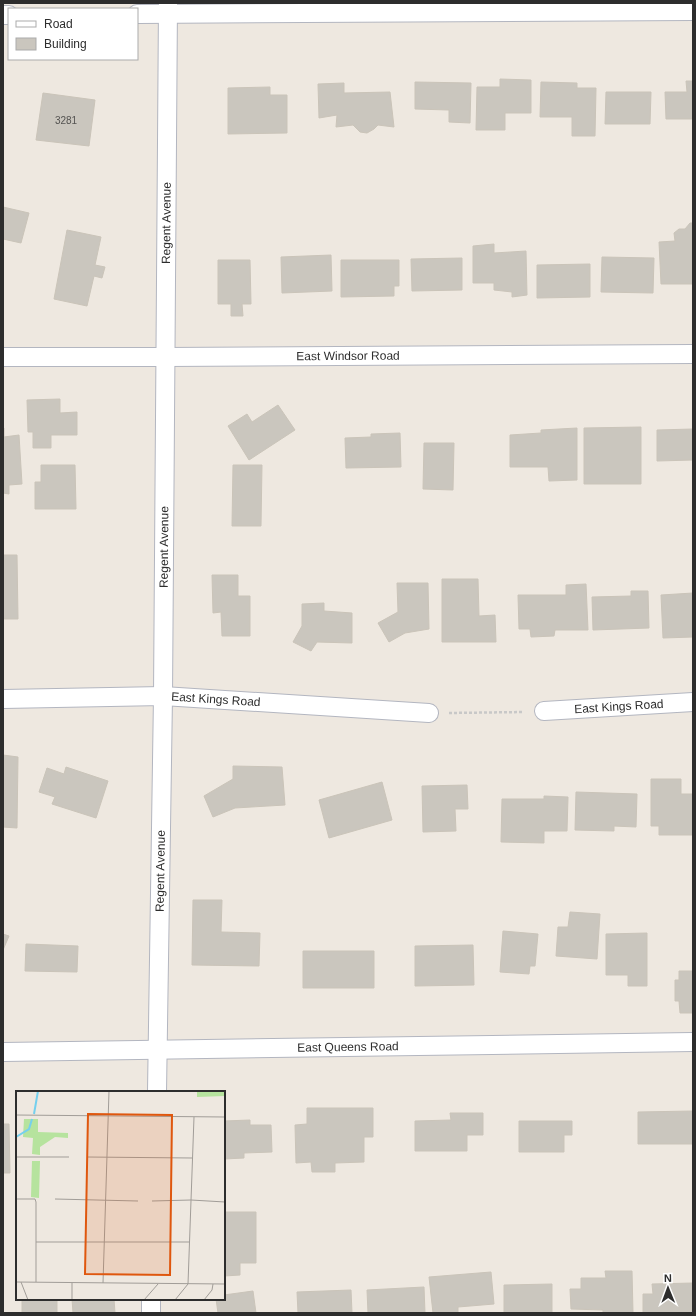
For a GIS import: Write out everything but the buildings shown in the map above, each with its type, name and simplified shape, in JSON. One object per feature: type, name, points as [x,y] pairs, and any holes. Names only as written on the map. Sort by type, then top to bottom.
[{"type":"street","points":[[138,14],[168,8],[693,11]]},
{"type":"street","name":"Regent Avenue","points":[[157,1091],[163,696],[168,8]]},
{"type":"street","name":"East Windsor Road","points":[[3,357],[693,354]]},
{"type":"street","name":"East Kings Road","points":[[3,699],[163,696],[429,713]]},
{"type":"street","name":"East Kings Road","points":[[544,711],[693,702]]},
{"type":"street","name":"East Queens Road","points":[[3,1052],[158,1051],[693,1042]]},
{"type":"street","points":[[151,1300],[151,1313]]},
{"type":"path","points":[[429,713],[544,711]]}]
